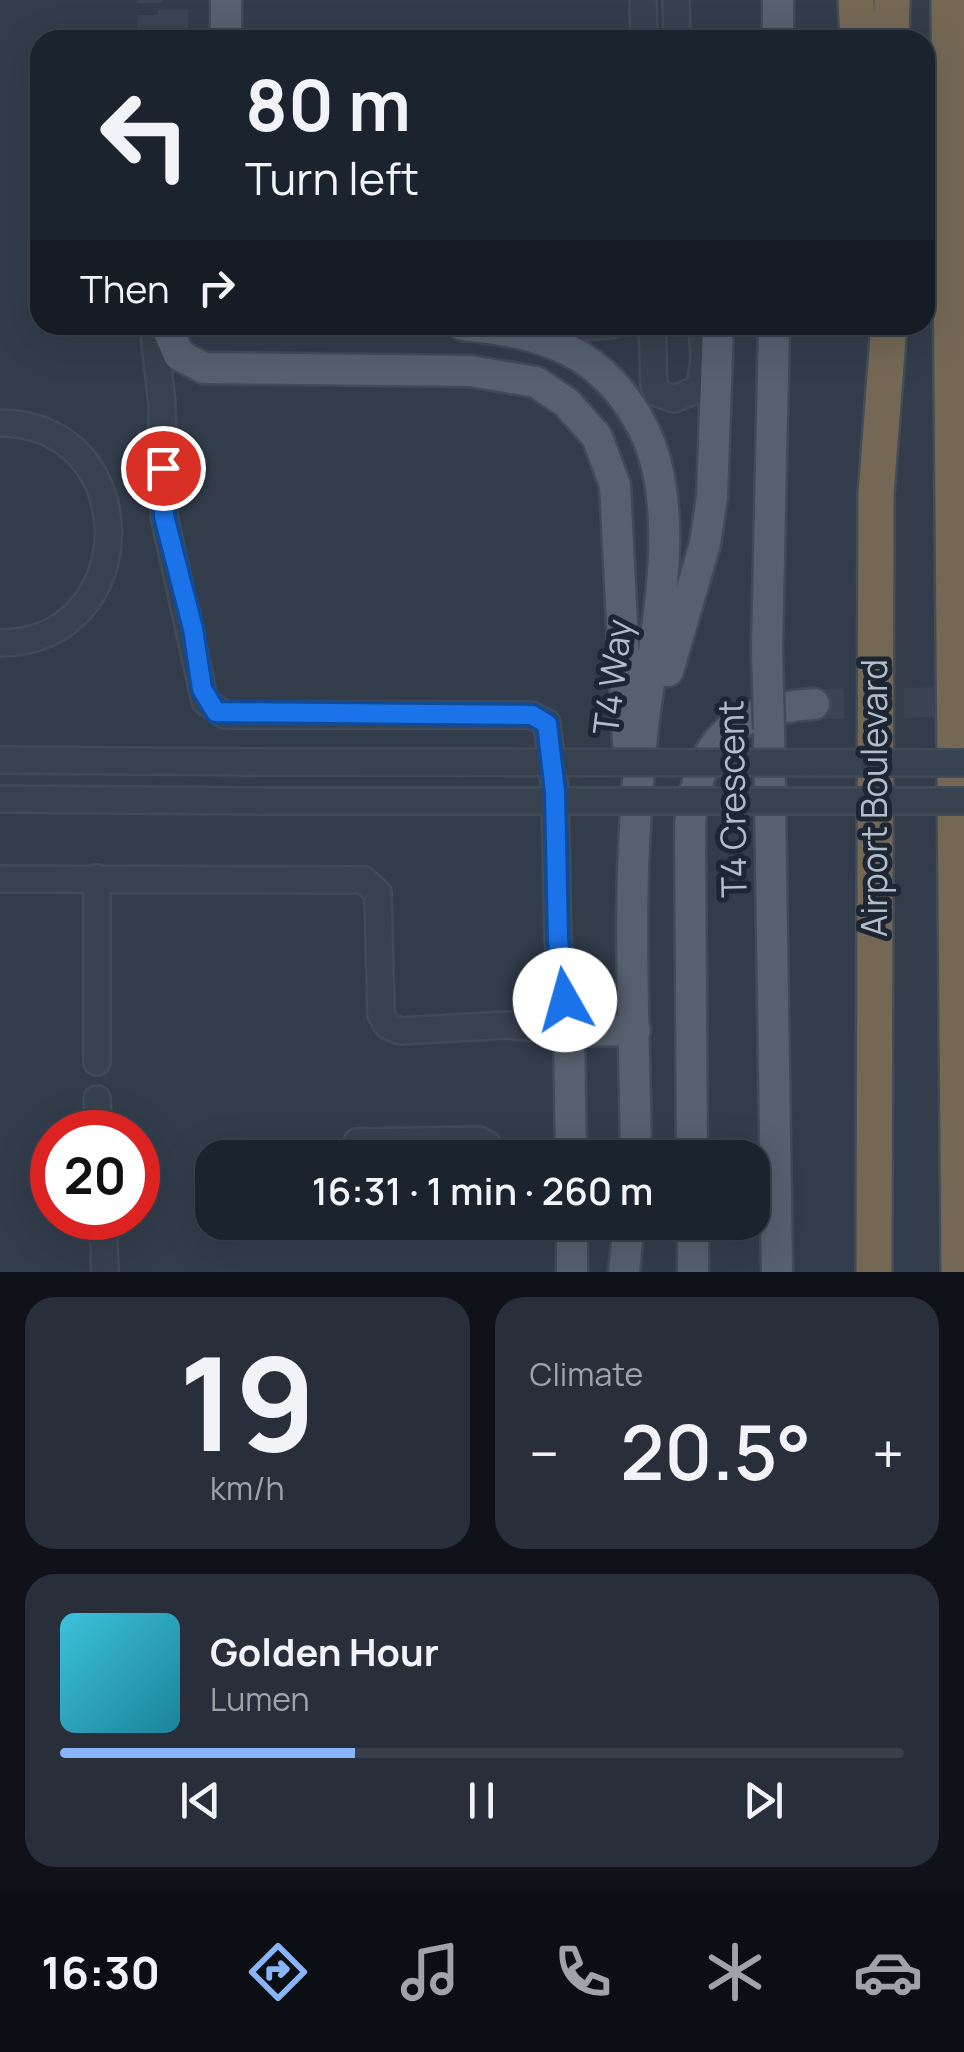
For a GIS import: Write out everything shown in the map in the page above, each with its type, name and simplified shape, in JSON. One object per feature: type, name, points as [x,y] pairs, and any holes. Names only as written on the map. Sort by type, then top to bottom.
[{"type":"highway","points":[[856,0],[858,30]]},
{"type":"highway","points":[[891,30],[892,0]]},
{"type":"highway","points":[[950,0],[958,1272]]},
{"type":"highway","points":[[865,335],[876,494]]},
{"type":"highway","name":"Airport Boulevard","points":[[874,1272],[876,494],[888,335]]},
{"type":"main road","points":[[226,0],[226,30]]},
{"type":"main road","points":[[778,0],[778,30]]},
{"type":"main road","points":[[170,335],[179,355],[204,368],[470,372],[536,382],[581,416],[608,458],[619,517],[633,870]]},
{"type":"main road","name":"T4 Way","points":[[532,335],[546,338],[592,365],[631,408],[653,455],[662,508],[659,619],[644,720],[633,870],[636,1140]]},
{"type":"main road","points":[[640,784],[705,544],[716,448],[712,335]]},
{"type":"main road","name":"T4 Crescent","points":[[774,335],[768,648],[777,1272]]},
{"type":"main road","points":[[692,1140],[690,824],[694,782],[714,746],[744,719],[764,710],[814,704]]},
{"type":"main road","points":[[571,1140],[569,1030],[635,1030]]},
{"type":"main road","points":[[624,1272],[627,1240]]},
{"type":"main road","points":[[639,1240],[641,1272]]},
{"type":"main road","points":[[693,1240],[693,1272]]},
{"type":"main road","points":[[572,1245],[580,1272]]},
{"type":"lane","points":[[642,0],[644,30]]},
{"type":"lane","points":[[676,0],[677,30]]},
{"type":"lane","points":[[0,879],[364,880],[378,893],[381,1015],[388,1026],[400,1030],[507,1025],[569,1030],[558,940],[555,791],[547,724],[532,715],[225,714],[206,700],[164,516],[162,404],[153,335]]},
{"type":"lane","points":[[652,335],[657,393],[674,399],[700,388],[711,335]]},
{"type":"lane","points":[[0,423],[42,429],[74,450],[104,498],[110,535],[95,589],[72,618],[40,638],[0,643]]},
{"type":"lane","points":[[0,760],[964,763]]},
{"type":"lane","points":[[0,799],[964,801]]},
{"type":"lane","points":[[97,1062],[98,878]]},
{"type":"lane","points":[[97,1099],[98,1110]]},
{"type":"lane","points":[[104,1240],[105,1272]]},
{"type":"shaded area","points":[[0,0],[964,0],[964,1272],[0,1272]]},
{"type":"tunnel","points":[[150,0],[150,30]]},
{"type":"tunnel","points":[[173,0],[173,30]]},
{"type":"tunnel","points":[[814,704],[964,702]]},
{"type":"route","points":[[163,468],[169,542],[193,629],[202,689],[210,708],[216,712],[532,715],[547,724],[555,791],[558,940],[565,1000]]}]
